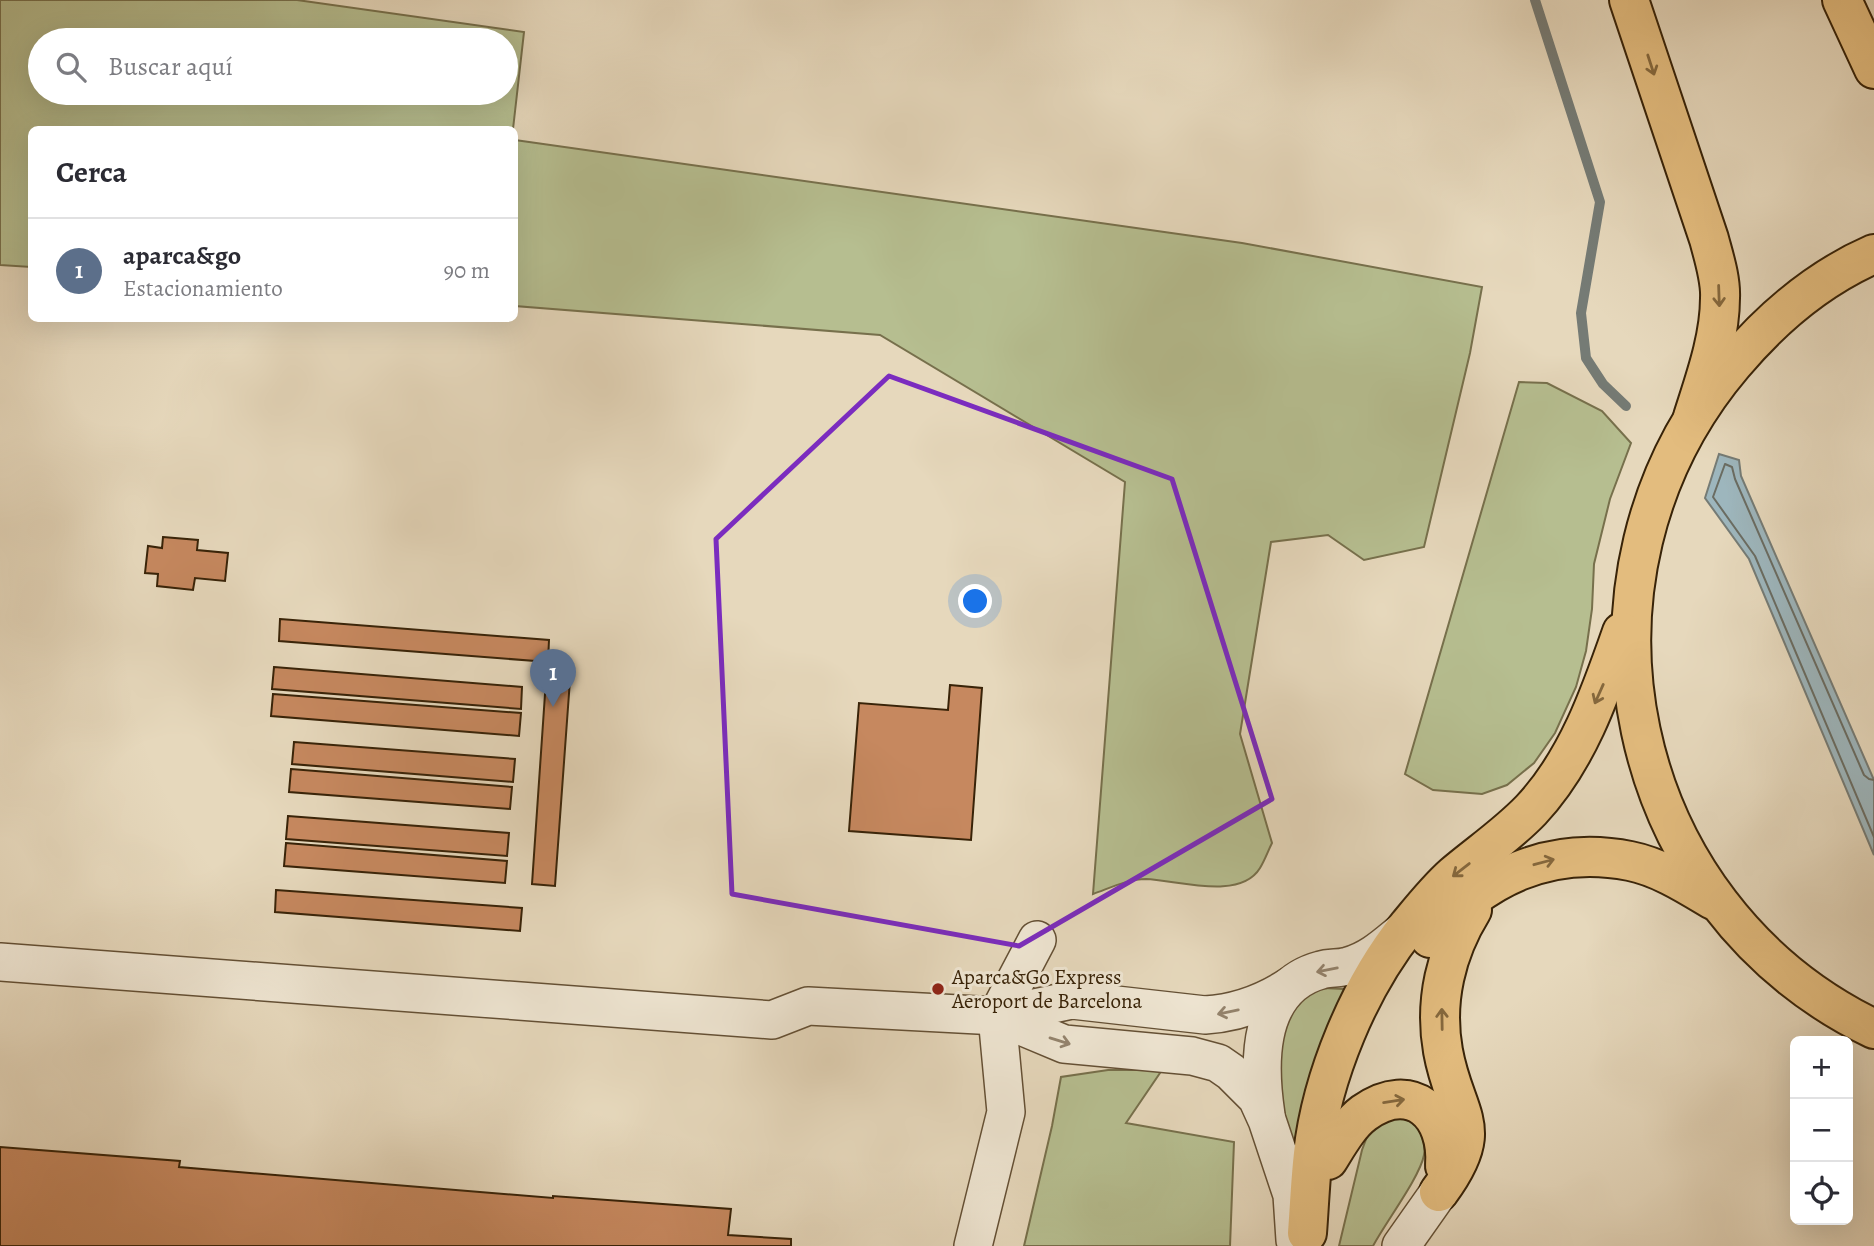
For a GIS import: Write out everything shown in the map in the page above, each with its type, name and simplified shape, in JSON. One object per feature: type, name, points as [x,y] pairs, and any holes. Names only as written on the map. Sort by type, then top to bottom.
[{"type":"main road","points":[[1629,0],[1717,269],[1720,297],[1717,329],[1693,416]]},
{"type":"main road","points":[[1842,0],[1874,69]]},
{"type":"main road","points":[[1874,254],[1836,274],[1774,320],[1720,379],[1693,416],[1675,448],[1649,516],[1639,554],[1631,607],[1632,676],[1639,729],[1649,767],[1677,838],[1720,905],[1744,934],[1801,985],[1874,1028]]},
{"type":"main road","points":[[1302,1242],[1313,1153],[1323,1104],[1358,1005],[1407,928],[1452,877],[1511,830],[1554,782],[1580,738],[1604,683],[1631,607]]},
{"type":"main road","points":[[1302,1242],[1328,1160],[1342,1104],[1357,1063],[1413,959],[1462,904],[1489,886],[1544,861],[1601,858],[1631,861],[1658,870],[1720,905]]},
{"type":"main road","points":[[1439,1192],[1461,1158],[1466,1136],[1443,1049],[1442,985],[1458,934],[1489,886]]},
{"type":"main road","points":[[1328,1160],[1361,1115],[1392,1099],[1410,1100],[1431,1112],[1442,1130],[1446,1157],[1439,1192]]},
{"type":"street","points":[[0,962],[772,1020],[808,1006],[997,1016],[1072,1000],[1205,1015],[1225,1014],[1272,998],[1322,970],[1347,967],[1374,955],[1407,928]]},
{"type":"street","points":[[973,1246],[1006,1112],[997,1016],[1037,940]]},
{"type":"street","points":[[1267,1120],[1263,1040],[1274,1006],[1290,986]]},
{"type":"street","points":[[997,1016],[1063,1044],[1192,1056],[1218,1063],[1246,1084],[1257,1098],[1292,1195],[1302,1242]]},
{"type":"street","points":[[1401,1246],[1439,1192]]},
{"type":"highlighted area","points":[[889,376],[1172,479],[1272,799],[1019,946],[732,894],[716,539]]},
{"type":"green space","points":[[0,0],[297,0],[496,28],[28,28],[28,105],[516,105],[513,126],[28,126],[28,267],[0,265]]},
{"type":"green space","points":[[518,31],[524,32],[518,85]]},
{"type":"green space","points":[[518,140],[1242,243],[1482,287],[1470,353],[1424,547],[1364,560],[1328,535],[1271,542],[1240,734],[1272,843],[1260,868],[1251,878],[1238,884],[1223,886],[1139,879],[1093,894],[1125,482],[880,335],[518,306]]},
{"type":"green space","points":[[1519,382],[1547,383],[1602,411],[1631,443],[1610,499],[1594,564],[1592,609],[1586,651],[1576,687],[1555,733],[1534,763],[1507,785],[1482,794],[1433,790],[1405,774]]},
{"type":"green space","points":[[1324,988],[1343,989],[1346,993],[1300,1159],[1283,1123],[1275,1070],[1290,1006],[1305,994]]},
{"type":"green space","points":[[1108,1070],[1162,1070],[1126,1123],[1234,1142],[1230,1246],[1024,1246],[1061,1077]]},
{"type":"green space","points":[[1394,1114],[1417,1124],[1424,1147],[1421,1164],[1373,1246],[1339,1246],[1362,1150],[1371,1126]]},
{"type":"water","points":[[1719,454],[1739,460],[1741,476],[1874,780],[1874,855],[1749,559],[1705,498]]},
{"type":"building","points":[[163,537],[198,540],[197,550],[228,553],[225,581],[195,578],[193,590],[157,586],[158,574],[145,573],[148,546],[162,548]]},
{"type":"building","points":[[280,619],[549,640],[548,662],[279,641]]},
{"type":"building","points":[[547,665],[571,666],[555,886],[532,884]]},
{"type":"building","points":[[274,667],[522,687],[521,709],[272,689]]},
{"type":"building","points":[[950,685],[982,688],[971,840],[849,831],[859,703],[948,710]]},
{"type":"building","points":[[273,694],[521,713],[519,736],[271,716]]},
{"type":"building","points":[[294,742],[515,759],[513,782],[292,764]]},
{"type":"building","points":[[291,769],[512,787],[510,809],[289,792]]},
{"type":"building","points":[[288,816],[509,833],[507,856],[286,839]]},
{"type":"building","points":[[286,843],[507,861],[505,883],[284,866]]},
{"type":"building","points":[[276,890],[522,908],[520,931],[275,912]]},
{"type":"building","points":[[0,1147],[180,1161],[179,1167],[553,1198],[731,1209],[728,1235],[791,1239],[791,1246],[0,1246]]},
{"type":"waterway","points":[[1535,0],[1600,202],[1581,313],[1586,358],[1603,384],[1626,406]]},
{"type":"place","name":"aparca&go","points":[[553,707]]},
{"type":"place","name":"Aparca&Go Express Aeroport de Barcelona","points":[[938,989]]}]
